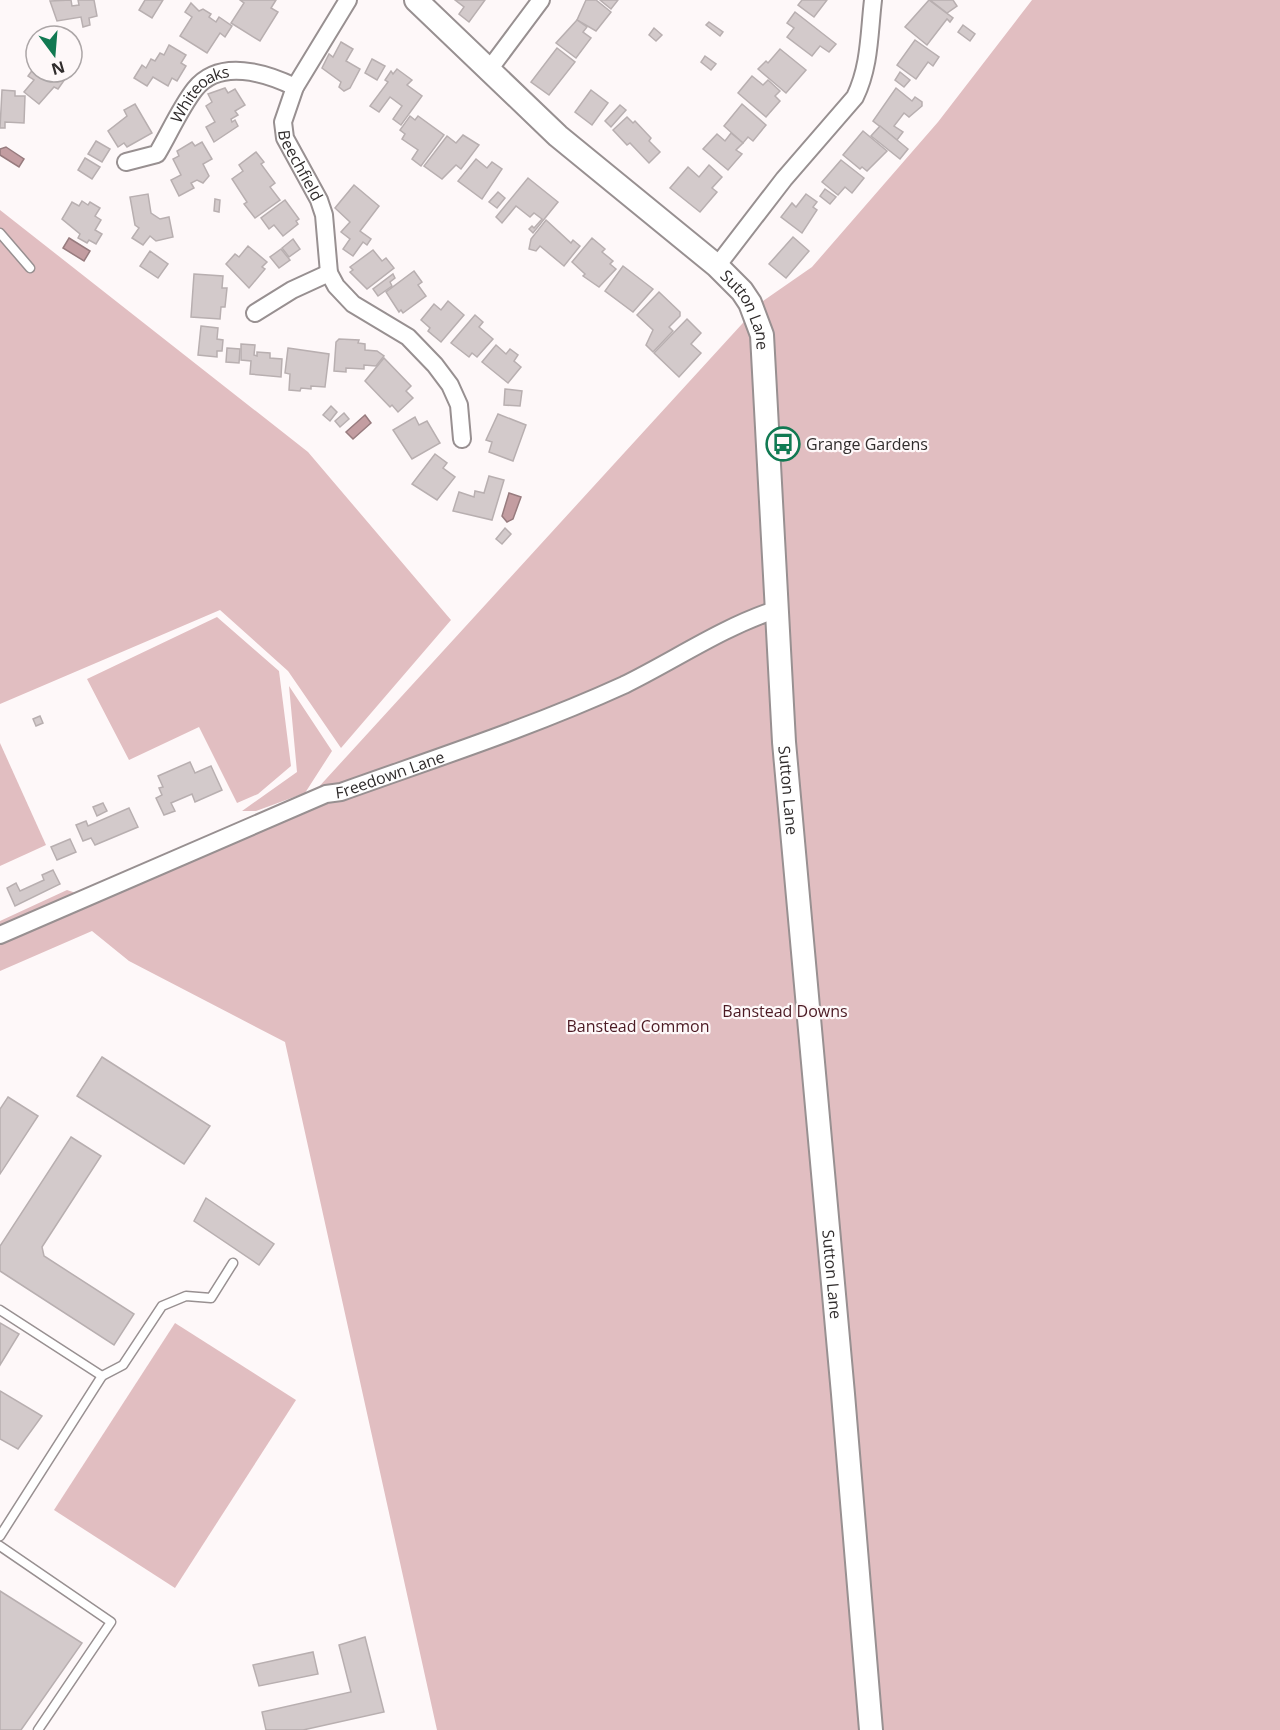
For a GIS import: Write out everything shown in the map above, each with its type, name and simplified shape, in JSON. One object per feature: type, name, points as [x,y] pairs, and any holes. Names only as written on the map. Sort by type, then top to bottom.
[{"type":"main road","name":"Sutton Lane","points":[[416,0],[558,136],[717,266],[750,303],[762,334],[775,610],[786,765],[871,1730]]},
{"type":"street","name":"Beechfield","points":[[348,0],[295,87],[283,122],[285,138],[290,152],[319,200],[324,215],[330,273],[343,296],[352,304],[408,337],[435,365],[450,385],[459,405],[462,439]]},
{"type":"street","points":[[488,70],[541,0]]},
{"type":"street","points":[[717,266],[784,179],[855,97],[862,82],[868,56],[873,0]]},
{"type":"street","name":"Whiteoaks","points":[[126,162],[157,154],[195,89],[205,80],[219,74],[249,71],[265,73],[295,87]]},
{"type":"street","points":[[255,313],[292,290],[330,273]]},
{"type":"street","name":"Freedown Lane","points":[[0,935],[326,794],[341,792],[522,728],[625,684],[744,620],[775,610]]},
{"type":"lane","points":[[0,233],[11,244],[20,260],[30,268]]},
{"type":"lane","points":[[0,1536],[102,1376],[123,1365],[162,1306],[186,1296],[211,1298],[232,1263]]},
{"type":"lane","points":[[0,1310],[102,1376]]},
{"type":"lane","points":[[0,1546],[111,1622],[38,1730]]},
{"type":"green space","name":"Banstead Downs","points":[[1032,0],[1280,0],[1280,1730],[437,1730],[285,1042],[129,961],[92,931],[0,971],[0,921],[67,890],[85,896],[305,802],[763,301],[812,267],[938,122]]},
{"type":"green space","points":[[0,210],[308,452],[451,620],[341,748],[288,671],[220,610],[0,704]]},
{"type":"green space","points":[[217,617],[279,671],[291,766],[258,794],[237,803],[199,727],[129,760],[87,679]]},
{"type":"green space","points":[[289,686],[332,751],[305,793],[256,811],[242,811],[297,772]]},
{"type":"green space","points":[[0,743],[46,845],[0,866]]},
{"type":"green space","points":[[175,1323],[296,1400],[175,1588],[54,1510]]},
{"type":"shaded area","points":[[6,147],[24,159],[19,167],[0,155],[0,149]]},
{"type":"shaded area","points":[[69,238],[90,251],[84,261],[63,248]]},
{"type":"shaded area","points":[[365,415],[371,423],[353,439],[346,432]]},
{"type":"shaded area","points":[[509,493],[521,497],[513,519],[507,522],[502,516]]},
{"type":"building","points":[[71,0],[72,6],[79,5],[78,0],[94,0],[97,16],[89,18],[90,25],[84,27],[81,17],[57,21],[50,1]]},
{"type":"building","points":[[145,0],[163,0],[152,18],[139,10]]},
{"type":"building","points":[[240,0],[276,0],[271,8],[278,12],[260,41],[231,23],[244,3]]},
{"type":"building","points":[[455,0],[485,0],[469,22],[459,14],[464,7]]},
{"type":"building","points":[[586,0],[596,0],[611,12],[596,31],[577,20]]},
{"type":"building","points":[[600,0],[618,0],[611,9]]},
{"type":"building","points":[[802,0],[827,0],[814,17],[798,5]]},
{"type":"building","points":[[929,0],[953,18],[950,22],[947,19],[927,45],[905,27]]},
{"type":"building","points":[[930,0],[953,0],[957,6],[947,13]]},
{"type":"building","points":[[191,3],[199,11],[203,9],[211,14],[209,17],[216,22],[219,17],[232,26],[225,37],[220,33],[207,53],[180,36],[192,17],[185,12]]},
{"type":"building","points":[[795,12],[836,44],[829,52],[820,46],[812,56],[787,37],[794,28],[787,23]]},
{"type":"building","points":[[577,20],[587,27],[583,32],[591,38],[576,58],[556,43]]},
{"type":"building","points":[[709,22],[723,32],[720,36],[706,25]]},
{"type":"building","points":[[963,25],[975,34],[970,41],[958,32]]},
{"type":"building","points":[[654,28],[662,35],[656,41],[649,35]]},
{"type":"building","points":[[915,40],[939,57],[933,66],[928,62],[916,79],[897,65]]},
{"type":"building","points":[[341,42],[353,49],[346,61],[360,69],[350,88],[344,91],[339,87],[341,82],[322,68],[329,54],[333,57]]},
{"type":"building","points":[[169,45],[186,55],[181,63],[186,66],[177,81],[172,78],[168,86],[153,77],[147,86],[134,78],[142,65],[146,68],[151,59],[155,61],[160,53],[164,55]]},
{"type":"building","points":[[557,48],[575,62],[549,95],[531,82]]},
{"type":"building","points":[[780,49],[806,70],[786,93],[758,69],[766,61],[768,63]]},
{"type":"building","points":[[705,56],[716,64],[711,70],[701,62]]},
{"type":"building","points":[[372,59],[385,66],[377,80],[365,73]]},
{"type":"building","points":[[397,69],[412,80],[407,85],[422,96],[401,125],[393,119],[402,106],[390,97],[379,112],[370,106],[388,82],[385,80],[391,71],[393,74]]},
{"type":"building","points":[[900,72],[910,80],[904,87],[895,80]]},
{"type":"building","points":[[752,76],[763,85],[768,80],[780,91],[775,96],[780,101],[766,117],[738,93]]},
{"type":"building","points":[[31,84],[62,84],[58,89],[54,87],[39,104],[24,92]]},
{"type":"building","points":[[225,88],[228,93],[235,89],[245,105],[235,111],[238,115],[231,119],[232,122],[235,120],[238,126],[214,142],[206,127],[215,122],[206,106],[212,102],[208,94]]},
{"type":"building","points":[[896,88],[912,101],[915,97],[922,102],[922,106],[909,117],[904,113],[894,126],[903,132],[897,140],[873,121]]},
{"type":"building","points":[[2,90],[15,91],[15,96],[25,96],[24,123],[5,122],[5,128],[0,128]]},
{"type":"building","points":[[591,90],[608,103],[592,125],[575,112]]},
{"type":"building","points":[[135,104],[152,133],[127,147],[124,143],[118,147],[108,131],[127,116],[124,110]]},
{"type":"building","points":[[742,104],[766,125],[753,141],[748,137],[743,143],[724,126]]},
{"type":"building","points":[[620,105],[626,110],[611,127],[605,121]]},
{"type":"building","points":[[410,116],[415,120],[418,116],[444,135],[421,166],[412,159],[418,150],[402,139],[405,134],[400,130]]},
{"type":"building","points":[[627,117],[633,123],[635,121],[660,152],[649,163],[630,143],[627,145],[613,130]]},
{"type":"building","points":[[880,126],[908,149],[900,159],[871,136]]},
{"type":"building","points":[[863,131],[887,151],[867,171],[862,167],[860,169],[843,155]]},
{"type":"building","points":[[731,133],[743,143],[736,150],[742,154],[728,170],[703,149],[717,134],[725,141]]},
{"type":"building","points":[[463,135],[479,145],[461,169],[456,165],[442,179],[424,166],[447,136],[456,143]]},
{"type":"building","points":[[96,141],[110,149],[102,162],[88,154]]},
{"type":"building","points":[[192,142],[195,146],[202,142],[212,159],[203,164],[209,176],[203,183],[197,180],[191,183],[194,188],[179,196],[171,180],[181,175],[173,159],[179,156],[177,151]]},
{"type":"building","points":[[256,152],[264,162],[261,164],[275,183],[270,187],[280,200],[255,218],[244,204],[247,202],[232,179],[243,171],[239,165]]},
{"type":"building","points":[[85,158],[100,167],[92,179],[78,170]]},
{"type":"building","points":[[476,159],[487,168],[492,162],[502,169],[482,199],[458,181]]},
{"type":"building","points":[[841,160],[864,178],[852,193],[845,187],[838,195],[822,182]]},
{"type":"building","points":[[709,165],[722,177],[712,188],[717,192],[700,212],[670,188],[688,167],[699,177]]},
{"type":"building","points":[[528,178],[558,202],[533,233],[529,229],[532,226],[534,228],[542,219],[534,213],[530,217],[516,206],[502,223],[496,217]]},
{"type":"building","points":[[354,185],[379,206],[360,231],[371,239],[367,245],[363,242],[353,256],[343,249],[350,239],[341,232],[350,222],[335,208]]},
{"type":"building","points":[[825,189],[836,197],[830,204],[820,196]]},
{"type":"building","points":[[498,192],[505,198],[497,208],[489,202]]},
{"type":"building","points":[[148,194],[151,213],[160,219],[169,217],[173,237],[156,241],[150,236],[143,245],[132,238],[139,228],[135,225],[130,197]]},
{"type":"building","points":[[806,194],[817,202],[813,207],[817,210],[802,233],[781,217],[792,203],[796,207]]},
{"type":"building","points":[[215,199],[220,200],[219,212],[214,211]]},
{"type":"building","points":[[285,200],[299,219],[296,221],[298,224],[283,236],[274,225],[269,229],[261,218]]},
{"type":"building","points":[[82,201],[88,205],[90,202],[100,208],[95,216],[101,220],[95,230],[102,234],[96,244],[89,240],[87,243],[78,238],[80,234],[62,219],[72,202],[79,206]]},
{"type":"building","points":[[546,220],[571,243],[573,240],[580,246],[564,266],[540,246],[536,251],[529,249],[531,239]]},
{"type":"building","points":[[793,237],[809,251],[786,278],[769,264]]},
{"type":"building","points":[[592,238],[605,249],[602,252],[613,261],[610,264],[616,269],[599,287],[583,276],[585,274],[572,262]]},
{"type":"building","points":[[293,239],[300,249],[289,257],[282,248]]},
{"type":"building","points":[[248,246],[267,262],[262,267],[265,269],[249,288],[226,264],[235,254],[239,257]]},
{"type":"building","points":[[281,249],[290,260],[279,268],[270,257]]},
{"type":"building","points":[[373,250],[382,261],[386,258],[394,268],[367,289],[350,272],[353,270],[350,267]]},
{"type":"building","points":[[150,251],[168,264],[158,278],[140,266]]},
{"type":"building","points":[[623,266],[653,289],[633,312],[605,291]]},
{"type":"building","points":[[414,271],[422,282],[418,285],[426,296],[403,313],[401,310],[399,312],[386,292]]},
{"type":"building","points":[[194,274],[223,276],[222,288],[227,288],[225,307],[221,307],[220,319],[191,317]]},
{"type":"building","points":[[393,274],[395,278],[390,282],[392,286],[378,296],[373,289]]},
{"type":"building","points":[[659,292],[680,312],[680,316],[669,327],[673,331],[653,352],[646,345],[653,330],[637,315]]},
{"type":"building","points":[[448,301],[464,315],[441,342],[428,331],[430,328],[421,320],[434,304],[441,310]]},
{"type":"building","points":[[475,315],[483,322],[479,327],[493,339],[477,357],[472,353],[469,357],[451,343]]},
{"type":"building","points":[[687,319],[701,333],[691,344],[701,353],[679,377],[654,353]]},
{"type":"building","points":[[201,326],[218,328],[217,339],[223,340],[222,351],[217,351],[217,357],[198,355]]},
{"type":"building","points":[[339,339],[359,340],[358,343],[365,344],[365,350],[377,351],[384,356],[376,366],[364,365],[364,369],[346,368],[346,372],[334,371],[336,342]]},
{"type":"building","points":[[241,344],[255,345],[254,355],[257,356],[257,352],[270,353],[270,358],[282,359],[281,377],[250,374],[251,361],[241,360]]},
{"type":"building","points":[[496,345],[506,354],[510,349],[518,355],[514,361],[521,367],[508,383],[482,362]]},
{"type":"building","points":[[227,348],[240,349],[239,363],[226,362]]},
{"type":"building","points":[[288,348],[329,354],[325,387],[311,386],[311,389],[301,388],[300,391],[289,390],[290,374],[285,373]]},
{"type":"building","points":[[384,358],[411,386],[406,391],[413,398],[398,412],[392,405],[390,407],[365,381]]},
{"type":"building","points":[[505,389],[522,391],[520,406],[504,405]]},
{"type":"building","points":[[331,406],[337,412],[330,421],[323,415]]},
{"type":"building","points":[[344,413],[349,419],[340,427],[335,421]]},
{"type":"building","points":[[498,414],[526,425],[513,461],[489,452],[492,442],[486,440]]},
{"type":"building","points":[[415,417],[419,425],[427,421],[440,443],[412,459],[393,430]]},
{"type":"building","points":[[435,454],[447,463],[443,468],[455,477],[437,500],[412,484]]},
{"type":"building","points":[[489,476],[504,480],[492,520],[453,511],[459,492],[474,497],[475,491],[484,493]]},
{"type":"building","points":[[505,528],[511,534],[502,544],[496,539]]},
{"type":"building","points":[[40,716],[43,723],[36,726],[33,719]]},
{"type":"building","points":[[190,762],[195,773],[211,766],[222,790],[195,802],[192,794],[171,803],[175,811],[164,815],[156,798],[162,795],[159,788],[163,787],[158,776]]},
{"type":"building","points":[[103,803],[107,811],[97,816],[93,807]]},
{"type":"building","points":[[129,808],[138,827],[95,845],[91,838],[83,841],[76,825],[86,821],[88,826]]},
{"type":"building","points":[[70,839],[76,852],[57,860],[51,847]]},
{"type":"building","points":[[53,870],[60,884],[15,906],[7,888],[16,883],[20,891],[44,880],[42,875]]},
{"type":"building","points":[[102,1057],[210,1126],[184,1164],[77,1096]]},
{"type":"building","points":[[8,1097],[38,1116],[0,1174],[0,1109]]},
{"type":"building","points":[[71,1137],[101,1156],[42,1247],[44,1256],[134,1314],[114,1345],[0,1271],[0,1246]]},
{"type":"building","points":[[206,1198],[274,1244],[259,1265],[194,1221]]},
{"type":"building","points":[[0,1323],[19,1334],[0,1365]]},
{"type":"building","points":[[0,1391],[42,1416],[18,1449],[0,1439]]},
{"type":"building","points":[[0,1591],[82,1643],[21,1730],[0,1730]]},
{"type":"building","points":[[365,1637],[384,1712],[303,1730],[266,1730],[262,1712],[351,1692],[339,1645]]},
{"type":"building","points":[[313,1652],[318,1674],[259,1686],[253,1665]]},
{"type":"place","name":"Grange Gardens","points":[[783,444]]},
{"type":"park label","name":"Banstead Common","points":[[638,1026]]}]
